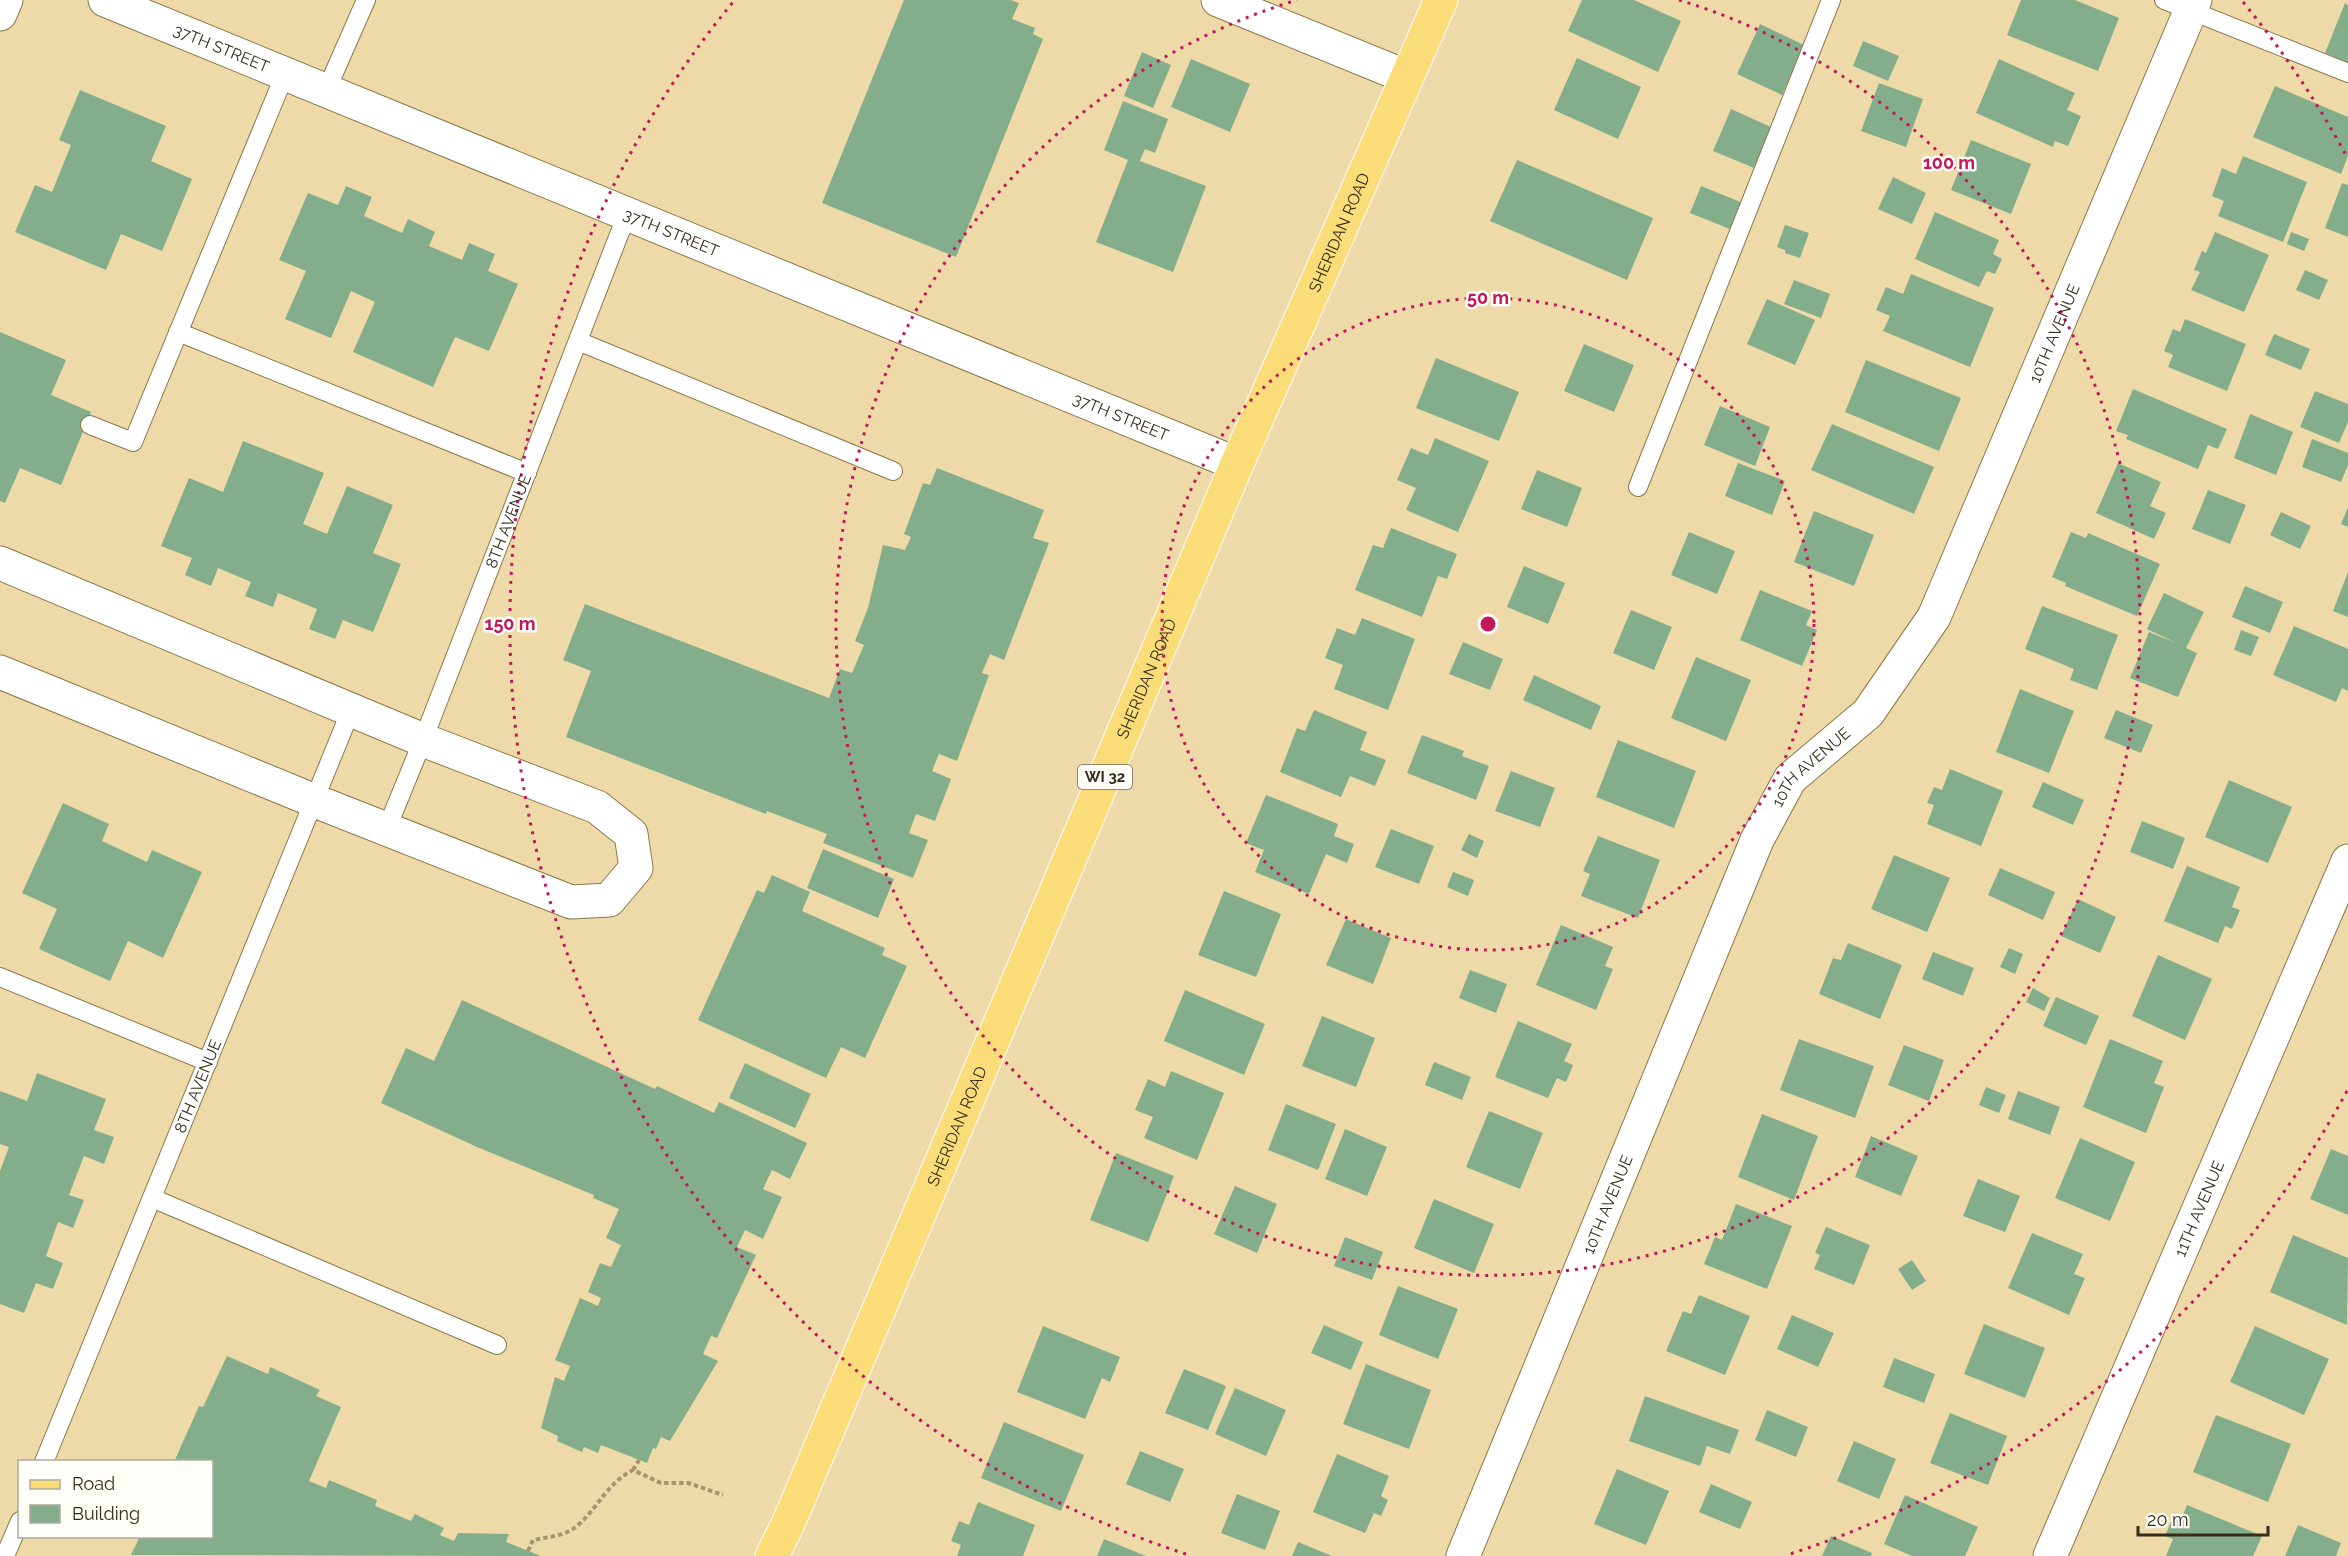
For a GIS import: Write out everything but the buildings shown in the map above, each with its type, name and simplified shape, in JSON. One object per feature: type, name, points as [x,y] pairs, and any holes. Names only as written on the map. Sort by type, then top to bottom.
[{"type":"main road","name":"SHERIDAN ROAD","points":[[772,1556],[788,1524],[1237,464],[1441,0]]},
{"type":"street","points":[[0,14],[6,0]]},
{"type":"street","name":"37TH STREET","points":[[105,0],[142,7],[285,74],[1237,464]]},
{"type":"street","points":[[1218,0],[1407,77]]},
{"type":"street","name":"10TH AVENUE","points":[[1463,1556],[1757,840],[1790,779],[1868,713],[1934,617],[2183,4]]},
{"type":"street","points":[[0,563],[423,740],[597,807],[631,834],[636,868],[609,900],[571,902],[315,801],[0,672]]},
{"type":"street","name":"11TH AVENUE","points":[[2050,1556],[2348,861]]},
{"type":"lane","points":[[326,91],[366,0]]},
{"type":"lane","points":[[1638,487],[1831,0]]},
{"type":"lane","points":[[2183,4],[2348,73]]},
{"type":"lane","points":[[90,425],[133,442],[285,74]]},
{"type":"lane","name":"8TH AVENUE","points":[[387,828],[627,214]]},
{"type":"lane","points":[[178,332],[527,473]]},
{"type":"lane","points":[[578,341],[893,471]]},
{"type":"lane","name":"8TH AVENUE","points":[[44,1460],[351,710]]},
{"type":"lane","points":[[0,977],[208,1062]]},
{"type":"lane","points":[[152,1198],[497,1345]]},
{"type":"lane","points":[[5,1556],[18,1526]]},
{"type":"path","points":[[528,1551],[533,1540],[562,1534],[577,1526],[618,1478],[633,1470],[639,1460]]},
{"type":"path","points":[[633,1470],[661,1483],[688,1484],[723,1495]]}]
